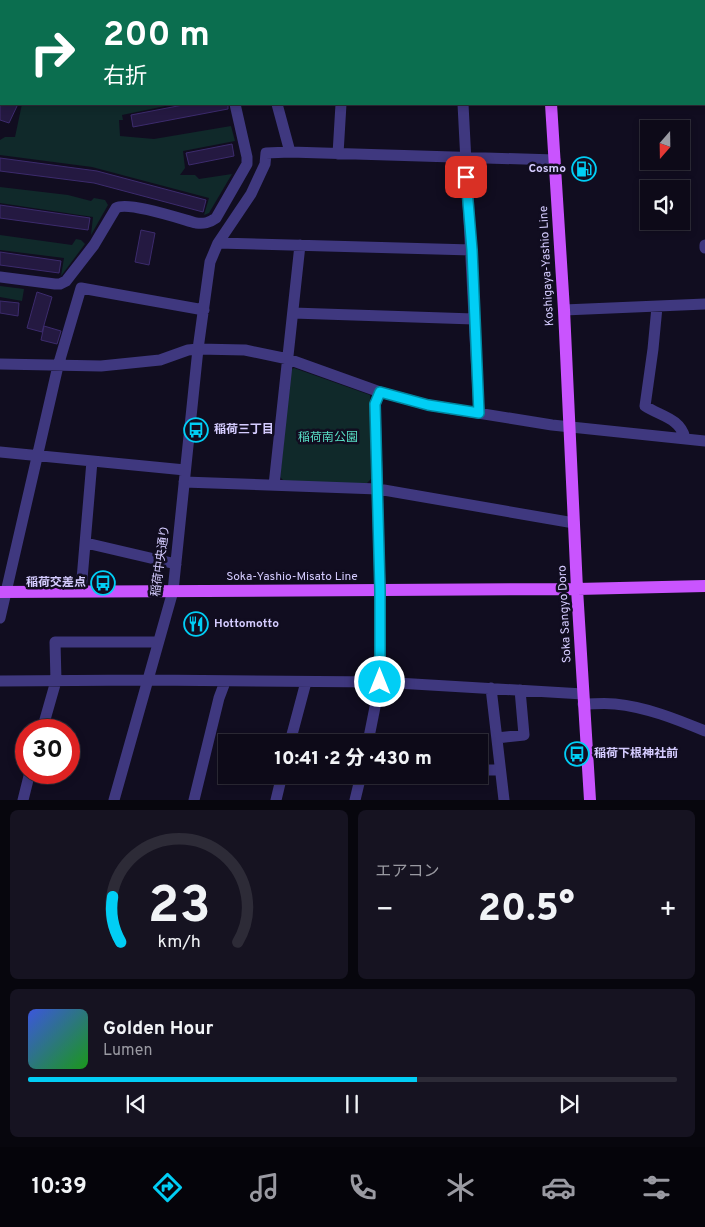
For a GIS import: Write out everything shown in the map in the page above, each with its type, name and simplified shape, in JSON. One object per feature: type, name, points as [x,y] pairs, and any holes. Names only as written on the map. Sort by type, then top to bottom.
[{"type":"main road","name":"Koshigaya-Yashio Line","points":[[551,105],[569,426]]},
{"type":"main road","name":"Soka Sangyo Doro","points":[[569,426],[590,800]]},
{"type":"main road","name":"Soka-Yashio-Misato Line","points":[[4,592],[577,589],[705,586]]},
{"type":"street","points":[[0,277],[55,284],[66,281],[94,244],[116,208],[120,205],[132,206],[203,224],[216,218],[247,164],[235,105]]},
{"type":"street","points":[[278,105],[290,152],[555,160]]},
{"type":"street","points":[[338,154],[341,105]]},
{"type":"street","points":[[463,105],[479,413]]},
{"type":"street","name":"稲荷中央通り","points":[[114,800],[173,591],[198,349],[210,262],[218,243],[252,194],[265,164],[266,153],[290,152]]},
{"type":"street","points":[[218,243],[472,250]]},
{"type":"street","points":[[274,485],[300,245]]},
{"type":"street","points":[[0,618],[4,592],[58,366],[81,288],[204,310]]},
{"type":"street","points":[[564,310],[705,304]]},
{"type":"street","points":[[657,307],[654,349],[645,406],[676,422],[683,430],[685,438]]},
{"type":"street","points":[[293,313],[474,319]]},
{"type":"street","points":[[0,364],[101,366],[160,360],[188,350],[244,350],[288,359],[380,392],[428,405],[569,426],[705,441]]},
{"type":"street","points":[[370,734],[380,682],[380,590],[375,404],[380,392]]},
{"type":"street","points":[[0,452],[185,470]]},
{"type":"street","points":[[81,591],[92,461]]},
{"type":"street","points":[[184,482],[378,489],[574,523]]},
{"type":"street","points":[[86,543],[176,564]]},
{"type":"street","points":[[45,719],[56,681],[55,642],[158,642]]},
{"type":"street","points":[[0,681],[380,682],[520,690],[630,707],[656,713],[705,731]]},
{"type":"street","points":[[194,800],[219,698],[225,682]]},
{"type":"street","points":[[292,734],[306,682]]},
{"type":"street","points":[[491,688],[504,800]]},
{"type":"street","points":[[497,738],[524,735],[520,690]]},
{"type":"street","points":[[488,770],[500,770]]},
{"type":"street","points":[[23,800],[27,784]]},
{"type":"street","points":[[276,800],[280,784]]},
{"type":"street","points":[[355,800],[359,784]]},
{"type":"green space","points":[[22,105],[170,105],[122,115],[123,120],[119,120],[120,136],[154,139],[231,126],[235,141],[183,151],[185,168],[180,175],[195,175],[199,179],[232,174],[209,213],[204,215],[209,198],[92,167],[0,155],[0,140],[5,137],[15,137]]},
{"type":"green space","points":[[0,187],[68,195],[91,201],[94,198],[105,200],[108,205],[91,235],[93,217],[0,203]]},
{"type":"green space","points":[[0,235],[72,245],[76,239],[81,240],[85,244],[61,276],[64,258],[0,250]]},
{"type":"green space","points":[[0,286],[24,289],[22,301],[0,297]]},
{"type":"green space","name":"稲荷南公園","points":[[294,368],[370,395],[371,479],[366,484],[284,481],[280,477],[291,370]]},
{"type":"building","points":[[0,105],[18,105],[9,123],[0,120]]},
{"type":"building","points":[[183,105],[228,105],[228,109],[133,127],[131,115]]},
{"type":"building","points":[[232,144],[234,156],[189,165],[186,153]]},
{"type":"building","points":[[0,158],[97,171],[206,200],[203,212],[94,183],[0,171]]},
{"type":"building","points":[[0,205],[90,218],[88,230],[0,218]]},
{"type":"building","points":[[141,230],[155,233],[149,265],[135,262]]},
{"type":"building","points":[[0,252],[61,261],[59,273],[0,265]]},
{"type":"building","points":[[37,292],[52,297],[42,332],[27,328]]},
{"type":"building","points":[[0,301],[19,303],[18,316],[0,313]]},
{"type":"building","points":[[44,326],[61,331],[57,344],[41,340]]},
{"type":"place","name":"Cosmo","points":[[584,169]]},
{"type":"place","name":"稲荷三丁目","points":[[196,430]]},
{"type":"place","name":"稲荷交差点","points":[[103,583]]},
{"type":"place","name":"Hottomotto","points":[[196,624]]},
{"type":"place","name":"稲荷下根神社前","points":[[577,754]]},
{"type":"route","points":[[380,682],[380,590],[375,404],[380,392],[428,405],[479,413],[472,250],[466,177]]}]
